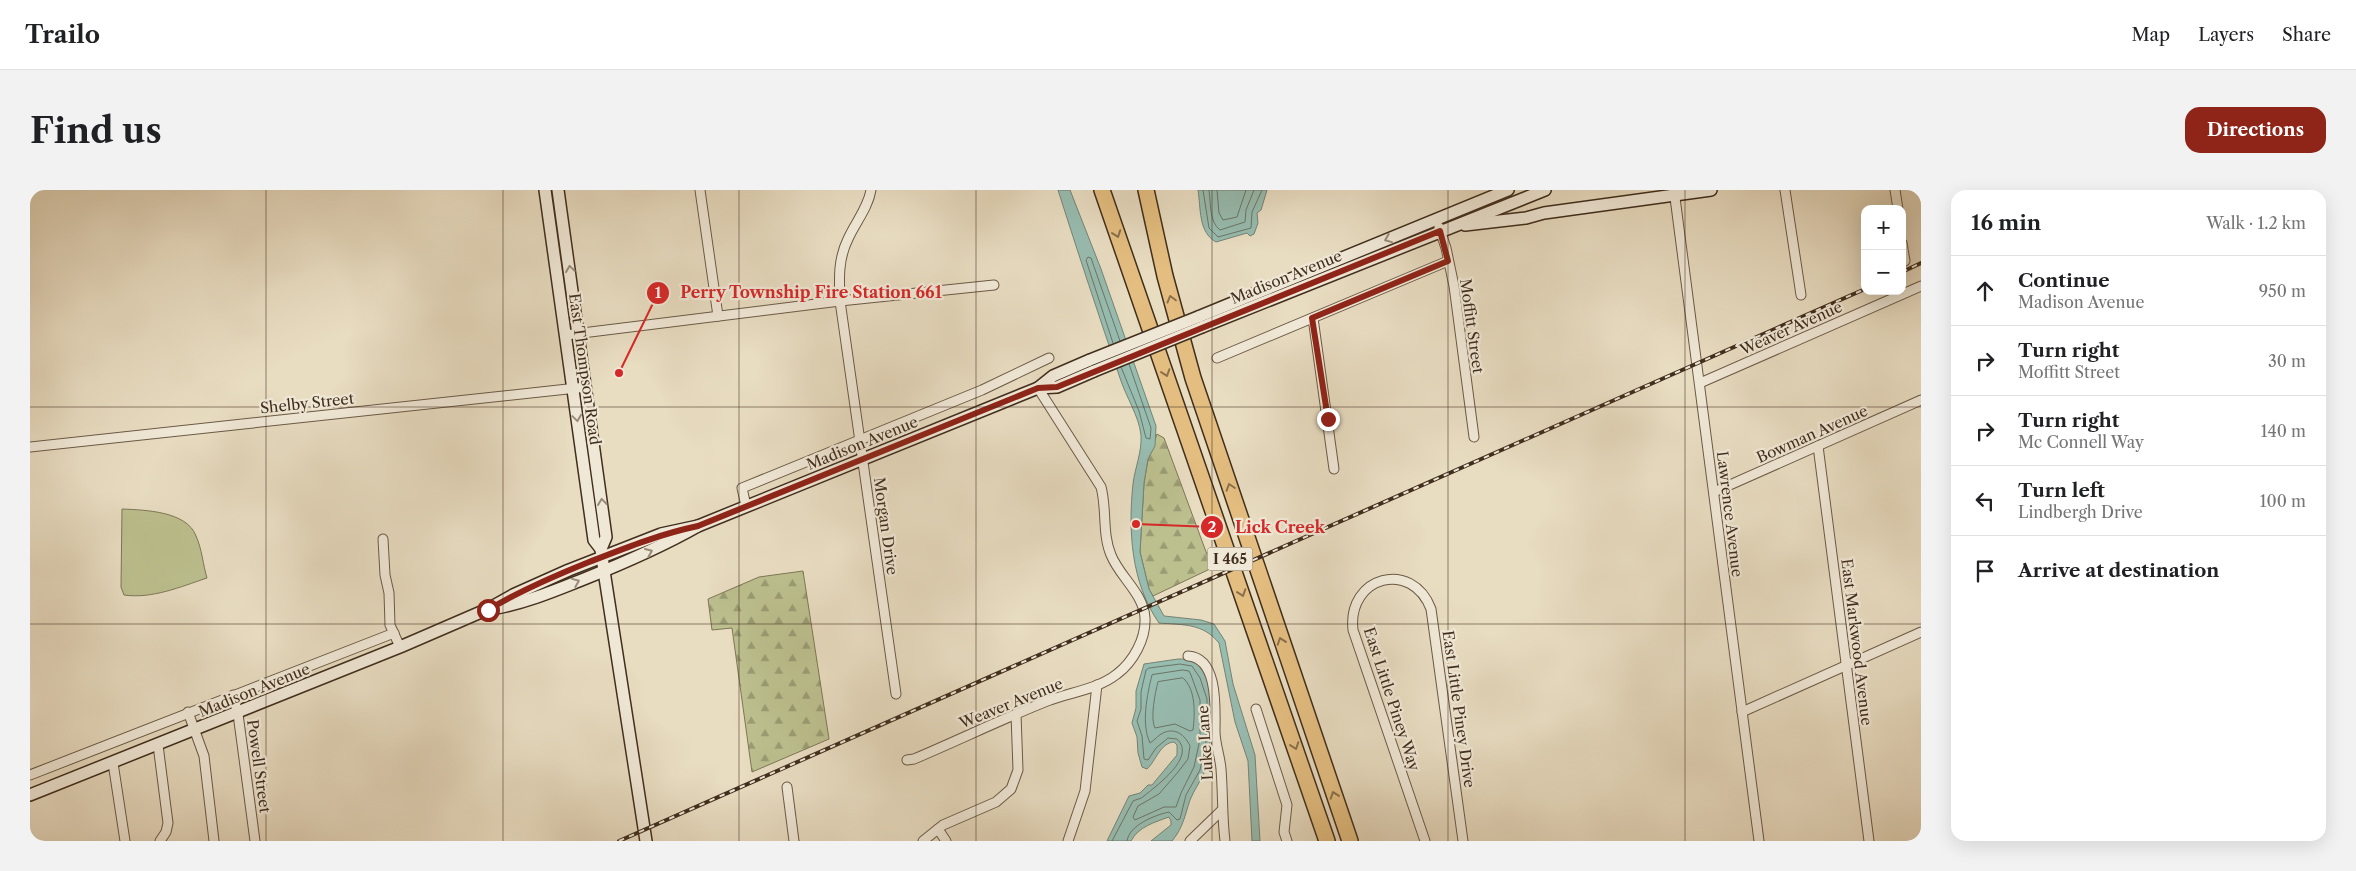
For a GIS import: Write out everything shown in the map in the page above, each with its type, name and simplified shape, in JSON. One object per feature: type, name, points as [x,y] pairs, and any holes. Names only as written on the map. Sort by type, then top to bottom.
[{"type":"highway","name":"I 465","points":[[1102,190],[1327,841]]},
{"type":"highway","name":"I 465","points":[[1146,190],[1167,285],[1193,378],[1350,841]]},
{"type":"main road","name":"East Thompson Road","points":[[545,190],[594,540],[602,553]]},
{"type":"main road","name":"East Thompson Road","points":[[558,190],[606,537],[602,553],[604,571],[646,841]]},
{"type":"main road","name":"Madison Avenue","points":[[488,610],[546,594],[664,546],[698,526],[862,459],[1038,388],[1057,387],[1092,366],[1438,225],[1455,212],[1508,190]]},
{"type":"main road","name":"Madison Avenue","points":[[1438,225],[1455,226],[1544,190]]},
{"type":"main road","points":[[1455,226],[1516,220],[1544,213],[1674,192],[1711,190]]},
{"type":"main road","points":[[1531,195],[1532,205],[1544,213]]},
{"type":"main road","points":[[1455,212],[1544,213]]},
{"type":"main road","name":"Madison Avenue","points":[[30,795],[238,714],[400,648],[488,610],[539,582],[602,553],[661,534],[698,526]]},
{"type":"street","points":[[700,190],[718,316]]},
{"type":"street","name":"Morgan Drive","points":[[871,190],[842,253],[839,273],[840,301],[896,694]]},
{"type":"street","points":[[1785,190],[1801,295]]},
{"type":"street","points":[[1895,190],[1897,205]]},
{"type":"street","name":"Lawrence Avenue","points":[[1674,192],[1759,841]]},
{"type":"street","name":"Moffitt Street","points":[[1438,225],[1454,286],[1474,437]]},
{"type":"street","points":[[1216,358],[1448,261]]},
{"type":"street","points":[[566,335],[840,301],[994,285]]},
{"type":"street","name":"Weaver Avenue","points":[[1700,384],[1921,286]]},
{"type":"street","points":[[1312,318],[1334,469]]},
{"type":"street","name":"Madison Avenue","points":[[746,506],[742,488],[982,390],[1049,358]]},
{"type":"street","name":"Shelby Street","points":[[30,447],[586,387]]},
{"type":"street","name":"Weaver Avenue","points":[[907,760],[914,760],[1050,700],[1111,679],[1124,668],[1134,655],[1141,640],[1145,616],[1142,607],[1111,555],[1107,539],[1104,500],[1098,481],[1038,388]]},
{"type":"street","name":"Bowman Avenue","points":[[1714,492],[1921,400]]},
{"type":"street","name":"East Markwood Avenue","points":[[1818,446],[1869,841]]},
{"type":"street","points":[[383,539],[385,575],[390,593],[390,625],[400,648]]},
{"type":"street","name":"East Little Piney Way","points":[[1414,586],[1395,579],[1385,580],[1371,586],[1359,597],[1354,606],[1352,619],[1353,630],[1424,841]]},
{"type":"street","name":"East Little Piney Drive","points":[[1414,586],[1426,597],[1431,608],[1463,841]]},
{"type":"street","points":[[1742,712],[1921,632]]},
{"type":"street","name":"Madison Avenue","points":[[30,775],[394,633]]},
{"type":"street","name":"Luke Lane","points":[[1188,656],[1196,657],[1202,662],[1215,691],[1215,730],[1221,766],[1221,811],[1225,841]]},
{"type":"street","points":[[1068,841],[1085,791],[1097,685]]},
{"type":"street","name":"Powell Street","points":[[233,695],[238,714],[255,841]]},
{"type":"street","points":[[1256,710],[1287,806],[1284,832],[1287,841]]},
{"type":"street","points":[[188,712],[204,756],[214,841]]},
{"type":"street","points":[[923,841],[938,829],[993,804],[1011,789],[1018,770],[1016,714]]},
{"type":"street","points":[[158,745],[168,823],[166,832],[160,841]]},
{"type":"street","points":[[113,763],[125,841]]},
{"type":"street","points":[[786,787],[794,841]]},
{"type":"street","points":[[1190,841],[1221,811]]},
{"type":"street","points":[[938,829],[946,841]]},
{"type":"green space","points":[[1157,434],[1164,438],[1212,568],[1153,596],[1149,589],[1140,552],[1144,483],[1148,459]]},
{"type":"green space","points":[[122,509],[153,511],[184,521],[196,536],[207,578],[155,594],[124,595],[121,587]]},
{"type":"green space","points":[[803,571],[829,739],[752,772],[732,628],[712,630],[708,599],[759,577]]},
{"type":"water","points":[[1058,190],[1070,190],[1101,269],[1156,426],[1155,446],[1148,459],[1144,483],[1140,552],[1149,589],[1164,616],[1201,620],[1214,624],[1225,641],[1233,684],[1255,755],[1260,841],[1252,841],[1248,761],[1235,722],[1219,643],[1213,636],[1199,628],[1159,623],[1142,591],[1134,556],[1131,520],[1133,484],[1140,448],[1140,428],[1120,378]]},
{"type":"water","points":[[1198,190],[1267,190],[1261,210],[1257,213],[1258,223],[1254,234],[1250,236],[1247,233],[1216,242],[1210,238],[1201,219]]},
{"type":"water","points":[[1178,659],[1192,660],[1201,667],[1210,689],[1211,730],[1205,771],[1190,800],[1181,826],[1172,841],[1151,841],[1171,825],[1169,817],[1142,829],[1131,841],[1107,841],[1129,796],[1140,793],[1148,785],[1152,785],[1177,755],[1177,745],[1174,742],[1169,743],[1147,769],[1142,767],[1138,753],[1137,737],[1132,723],[1136,708],[1136,691],[1144,664]]},
{"type":"railway","points":[[1906,270],[1921,263]]},
{"type":"railway","points":[[619,841],[1861,291]]},
{"type":"place","name":"Perry Township Fire Station 661","points":[[619,373]]},
{"type":"place","name":"Lick Creek","points":[[1136,524]]},
{"type":"route","points":[[488,610],[539,582],[661,534],[698,526],[1038,388],[1057,387],[1440,231],[1448,261],[1312,318],[1328,419]]}]
